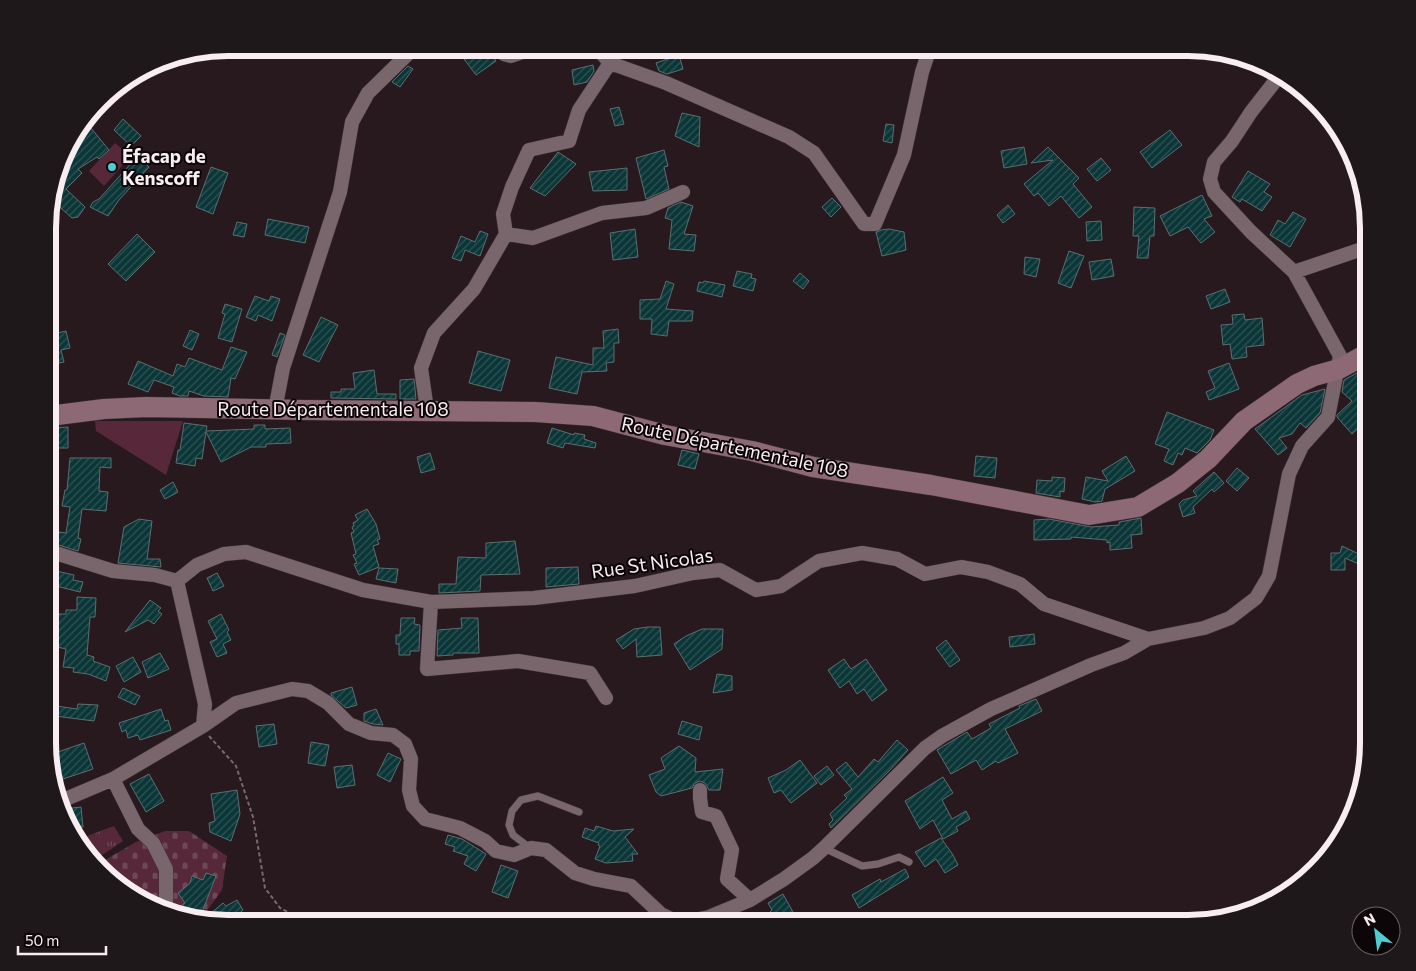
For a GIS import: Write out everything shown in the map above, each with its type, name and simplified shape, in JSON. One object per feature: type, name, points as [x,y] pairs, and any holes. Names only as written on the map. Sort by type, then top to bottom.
[{"type":"main road","name":"Route Départementale 108","points":[[56,415],[138,407],[535,412],[593,416],[665,435],[752,451],[813,467],[930,485],[1089,515],[1138,507],[1178,483],[1208,459],[1244,422],[1288,389],[1314,376],[1338,369],[1359,356]]},
{"type":"street","points":[[275,410],[283,368],[340,192],[352,122],[368,93],[406,56]]},
{"type":"street","points":[[603,56],[610,63],[666,83],[789,137],[814,153],[864,224],[875,224],[904,155],[922,72],[927,56]]},
{"type":"street","points":[[426,410],[421,368],[434,333],[474,289],[506,234],[503,214],[512,187],[530,150],[569,141],[579,110],[610,63]]},
{"type":"street","points":[[1276,81],[1251,112],[1232,141],[1214,162],[1210,179],[1214,192],[1251,232],[1294,272],[1340,356],[1338,369]]},
{"type":"street","points":[[506,234],[533,238],[602,213],[646,208],[683,192]]},
{"type":"street","points":[[1294,272],[1359,250]]},
{"type":"street","name":"Rue St Nicolas","points":[[177,581],[197,565],[224,554],[246,552],[363,590],[431,602],[526,598],[572,593],[635,586],[693,573],[720,570],[756,590],[781,586],[819,560],[862,553],[897,559],[925,574],[961,567],[988,572],[1020,584],[1044,604],[1148,639],[1204,628],[1230,618],[1256,598],[1270,576],[1289,474],[1302,446],[1328,417],[1338,369]]},
{"type":"street","points":[[56,553],[113,571],[155,575],[177,581],[205,704],[203,727]]},
{"type":"street","points":[[431,602],[427,670],[518,661],[590,673],[606,698]]},
{"type":"street","points":[[715,914],[750,900],[791,874],[824,848],[925,748],[942,736],[991,709],[1091,665],[1124,653],[1148,639]]},
{"type":"street","points":[[65,799],[113,779],[203,727],[236,703],[292,689],[308,691],[328,704],[349,724],[372,733],[393,735],[405,744],[411,760],[409,790],[413,806],[425,819],[460,828],[485,841],[496,851],[514,855],[531,848],[546,850],[575,872],[594,880],[631,886],[662,915]]},
{"type":"street","points":[[113,779],[138,829],[153,842],[166,870],[166,903]]},
{"type":"street","points":[[700,790],[702,812],[716,816],[732,850],[727,879],[750,900]]},
{"type":"lane","points":[[531,848],[513,835],[509,824],[512,810],[521,800],[538,796],[579,812]]},
{"type":"lane","points":[[824,848],[862,866],[878,864],[900,857],[909,862]]},
{"type":"path","points":[[203,727],[236,766],[253,817],[265,888],[280,908],[293,915]]},
{"type":"green space","points":[[115,143],[131,156],[104,186],[89,171]]},
{"type":"green space","points":[[95,421],[183,421],[166,475],[96,431]]},
{"type":"green space","points":[[114,826],[123,841],[100,857],[85,837]]},
{"type":"green space","points":[[165,831],[189,831],[227,856],[222,890],[206,912],[173,906],[152,897],[133,886],[104,861],[136,842]]},
{"type":"building","points":[[468,56],[493,56],[496,61],[476,75],[464,59]]},
{"type":"building","points":[[679,56],[683,69],[667,74],[659,71],[656,63]]},
{"type":"building","points":[[593,65],[594,71],[587,82],[574,85],[572,70]]},
{"type":"building","points":[[408,66],[413,69],[400,87],[392,82]]},
{"type":"building","points":[[619,107],[624,124],[615,126],[610,109]]},
{"type":"building","points":[[682,113],[700,117],[699,147],[675,136]]},
{"type":"building","points":[[123,119],[141,136],[131,146],[114,130]]},
{"type":"building","points":[[886,124],[894,125],[892,143],[883,141]]},
{"type":"building","points":[[90,127],[109,150],[99,159],[97,157],[78,169],[82,173],[66,189],[85,207],[78,217],[72,218],[58,205],[62,184],[69,162],[79,142]]},
{"type":"building","points":[[1170,130],[1182,145],[1152,168],[1140,152]]},
{"type":"building","points":[[1024,147],[1027,164],[1004,168],[1001,151]]},
{"type":"building","points":[[1048,147],[1079,178],[1073,184],[1092,207],[1079,218],[1061,196],[1049,206],[1038,193],[1034,196],[1024,184],[1053,160],[1031,163]]},
{"type":"building","points":[[664,150],[668,166],[664,167],[669,189],[646,199],[636,158]]},
{"type":"building","points":[[558,152],[576,164],[545,196],[530,188]]},
{"type":"building","points":[[1101,158],[1111,170],[1097,181],[1087,169]]},
{"type":"building","points":[[135,159],[142,160],[149,167],[119,200],[108,216],[90,207],[93,202],[99,199]]},
{"type":"building","points":[[211,167],[228,173],[213,214],[196,207]]},
{"type":"building","points":[[627,168],[627,190],[593,191],[589,172]]},
{"type":"building","points":[[1248,171],[1270,184],[1264,192],[1272,197],[1262,211],[1242,199],[1240,202],[1232,197]]},
{"type":"building","points":[[1202,195],[1212,216],[1204,219],[1215,232],[1201,243],[1188,227],[1170,236],[1160,216]]},
{"type":"building","points":[[832,198],[841,207],[831,217],[822,207]]},
{"type":"building","points":[[681,202],[693,206],[684,234],[696,235],[694,251],[669,249],[672,220],[665,218],[668,208]]},
{"type":"building","points":[[1008,205],[1015,214],[1003,223],[997,215]]},
{"type":"building","points":[[1134,207],[1155,208],[1154,236],[1150,236],[1148,258],[1137,258],[1139,236],[1133,236]]},
{"type":"building","points":[[1293,212],[1306,219],[1290,247],[1270,235],[1278,220],[1285,224]]},
{"type":"building","points":[[268,219],[309,227],[305,243],[265,235]]},
{"type":"building","points":[[1101,221],[1102,240],[1087,241],[1086,222]]},
{"type":"building","points":[[237,222],[247,224],[244,237],[233,235]]},
{"type":"building","points":[[635,229],[638,257],[613,260],[610,233]]},
{"type":"building","points":[[889,229],[904,232],[906,250],[882,256],[876,232]]},
{"type":"building","points":[[480,231],[488,234],[480,256],[465,250],[461,261],[452,258],[461,236],[475,242]]},
{"type":"building","points":[[137,234],[155,252],[126,281],[108,264]]},
{"type":"building","points":[[1069,251],[1084,256],[1071,288],[1058,283]]},
{"type":"building","points":[[1025,257],[1040,259],[1036,277],[1024,274]]},
{"type":"building","points":[[1111,259],[1114,276],[1092,280],[1089,262]]},
{"type":"building","points":[[737,271],[752,274],[751,278],[756,279],[753,291],[733,286]]},
{"type":"building","points":[[800,273],[809,281],[803,289],[793,281]]},
{"type":"building","points":[[666,281],[674,284],[666,309],[693,311],[692,321],[669,321],[667,336],[651,334],[652,319],[640,319],[640,300],[660,299]]},
{"type":"building","points":[[704,281],[725,285],[722,297],[697,291],[699,282],[703,283]]},
{"type":"building","points":[[1225,289],[1230,302],[1211,309],[1206,296]]},
{"type":"building","points":[[255,296],[269,301],[271,296],[280,299],[272,321],[258,315],[256,321],[246,317]]},
{"type":"building","points":[[225,304],[242,309],[232,342],[218,338],[225,314],[222,313]]},
{"type":"building","points":[[1244,314],[1245,320],[1262,318],[1264,345],[1246,347],[1247,357],[1232,359],[1230,344],[1223,345],[1221,325],[1233,324],[1232,315]]},
{"type":"building","points":[[321,317],[338,325],[319,362],[303,355]]},
{"type":"building","points":[[618,329],[619,343],[614,343],[614,362],[606,363],[607,371],[582,372],[577,394],[549,388],[556,357],[593,365],[593,348],[604,348],[603,331]]},
{"type":"building","points":[[190,330],[199,334],[192,350],[183,346]]},
{"type":"building","points":[[66,331],[70,348],[61,350],[64,362],[56,364],[56,333]]},
{"type":"building","points":[[280,333],[285,335],[277,357],[272,355]]},
{"type":"building","points":[[231,347],[247,352],[235,379],[231,378],[228,397],[204,396],[189,391],[188,396],[180,396],[172,393],[174,387],[154,380],[148,392],[128,384],[138,361],[173,376],[177,364],[185,367],[189,358],[222,370]]},
{"type":"building","points":[[478,351],[510,360],[501,391],[469,383]]},
{"type":"building","points":[[1229,363],[1239,389],[1209,400],[1206,392],[1215,388],[1208,371]]},
{"type":"building","points":[[374,370],[377,394],[396,394],[396,399],[331,398],[331,392],[341,392],[341,389],[355,389],[353,373]]},
{"type":"building","points":[[1359,372],[1359,427],[1352,434],[1337,417],[1352,401],[1342,392],[1344,380]]},
{"type":"building","points":[[414,379],[416,399],[400,399],[400,380]]},
{"type":"building","points":[[1325,389],[1320,413],[1306,428],[1300,423],[1292,434],[1279,438],[1287,448],[1278,455],[1255,429],[1302,395]]},
{"type":"building","points":[[1167,412],[1214,430],[1210,440],[1197,453],[1185,448],[1182,455],[1178,453],[1173,465],[1164,461],[1169,449],[1155,444]]},
{"type":"building","points":[[184,423],[207,426],[206,431],[254,429],[254,425],[265,425],[265,429],[290,428],[291,443],[251,447],[221,462],[206,432],[202,459],[196,458],[195,466],[176,463]]},
{"type":"building","points":[[68,427],[68,448],[56,448],[56,428]]},
{"type":"building","points":[[552,428],[574,435],[574,433],[585,435],[584,439],[596,443],[595,448],[565,443],[563,448],[547,443]]},
{"type":"building","points":[[682,450],[699,454],[695,469],[678,465]]},
{"type":"building","points":[[430,453],[435,469],[421,473],[417,457]]},
{"type":"building","points":[[976,456],[997,458],[995,478],[974,476]]},
{"type":"building","points":[[1126,456],[1135,471],[1105,489],[1102,501],[1095,502],[1082,499],[1086,477],[1108,481],[1102,471]]},
{"type":"building","points":[[70,458],[111,458],[111,468],[100,467],[99,491],[108,492],[106,511],[82,509],[78,538],[81,539],[78,551],[56,544],[59,532],[66,533],[70,507],[62,506],[65,490],[67,490]]},
{"type":"building","points":[[1237,468],[1249,478],[1237,491],[1226,481]]},
{"type":"building","points":[[1214,472],[1224,483],[1214,492],[1212,489],[1193,507],[1195,513],[1183,517],[1179,504],[1183,500],[1197,496],[1193,491]]},
{"type":"building","points":[[1052,477],[1065,478],[1064,492],[1060,491],[1060,497],[1036,493],[1037,480],[1052,481]]},
{"type":"building","points":[[173,482],[178,492],[165,499],[160,490]]},
{"type":"building","points":[[367,509],[376,524],[380,539],[377,540],[379,544],[373,546],[379,567],[359,575],[354,564],[357,563],[353,555],[356,554],[351,533],[354,532],[353,523],[358,520],[355,515]]},
{"type":"building","points":[[1141,518],[1142,534],[1131,535],[1132,548],[1110,550],[1110,542],[1107,543],[1107,540],[1071,537],[1071,539],[1034,540],[1034,520],[1049,519],[1091,527],[1119,525],[1119,522]]},
{"type":"building","points":[[139,519],[152,521],[147,559],[160,559],[161,567],[118,563],[124,527]]},
{"type":"building","points":[[515,541],[520,574],[481,575],[480,591],[439,593],[439,584],[456,584],[458,557],[486,558],[486,543]]},
{"type":"building","points":[[1342,546],[1359,554],[1359,564],[1345,558],[1345,570],[1331,570],[1331,553],[1340,553]]},
{"type":"building","points":[[578,567],[579,584],[546,587],[546,568]]},
{"type":"building","points":[[379,568],[398,569],[396,583],[376,579]]},
{"type":"building","points":[[56,571],[74,575],[73,580],[83,582],[80,592],[56,586]]},
{"type":"building","points":[[217,573],[224,586],[213,591],[207,578]]},
{"type":"building","points":[[77,597],[96,598],[95,617],[90,617],[87,655],[94,657],[93,661],[110,667],[106,681],[88,674],[73,672],[74,668],[63,667],[66,649],[56,647],[56,614],[66,614],[66,610],[77,610]]},
{"type":"building","points":[[150,600],[161,608],[158,611],[162,614],[154,624],[148,620],[125,632]]},
{"type":"building","points":[[221,614],[229,630],[227,632],[231,640],[223,644],[227,653],[217,657],[210,642],[217,639],[208,621]]},
{"type":"building","points":[[401,618],[415,618],[414,624],[420,625],[419,651],[410,651],[410,655],[399,655],[399,644],[396,644],[396,635],[400,635]]},
{"type":"building","points":[[461,618],[478,618],[479,653],[453,653],[453,655],[437,656],[438,630],[462,628]]},
{"type":"building","points":[[660,627],[662,655],[637,657],[636,639],[623,649],[616,640],[634,629]]},
{"type":"building","points":[[702,629],[723,629],[722,649],[690,670],[674,644]]},
{"type":"building","points":[[1034,634],[1035,644],[1010,647],[1009,637]]},
{"type":"building","points":[[946,640],[960,660],[950,667],[936,648]]},
{"type":"building","points":[[160,653],[169,669],[148,678],[142,662]]},
{"type":"building","points":[[133,657],[141,672],[124,682],[116,666]]},
{"type":"building","points":[[844,659],[851,669],[866,659],[887,690],[872,701],[864,689],[857,694],[849,681],[840,688],[828,670]]},
{"type":"building","points":[[717,674],[732,676],[732,690],[713,693]]},
{"type":"building","points":[[352,687],[357,705],[346,708],[331,695],[331,693]]},
{"type":"building","points":[[123,688],[140,696],[135,705],[118,697]]},
{"type":"building","points":[[1036,699],[1042,711],[1005,729],[1018,753],[998,763],[996,761],[982,770],[976,760],[951,774],[937,750],[967,732],[972,739],[991,728],[989,724],[1020,708],[1019,706]]},
{"type":"building","points":[[78,704],[98,705],[94,721],[56,716],[56,706],[77,709]]},
{"type":"building","points":[[161,709],[165,721],[168,720],[171,730],[140,740],[138,735],[128,738],[126,730],[122,732],[119,723]]},
{"type":"building","points":[[376,709],[383,725],[364,721],[364,713]]},
{"type":"building","points":[[682,721],[702,727],[699,740],[678,734]]},
{"type":"building","points":[[274,724],[277,744],[259,747],[256,726]]},
{"type":"building","points":[[897,740],[908,750],[831,828],[829,824],[833,820],[830,814],[847,798],[844,795],[852,789],[836,770],[846,762],[858,777],[874,759],[878,762]]},
{"type":"building","points":[[311,742],[329,745],[325,766],[308,763]]},
{"type":"building","points":[[84,743],[93,769],[61,780],[57,752]]},
{"type":"building","points":[[679,746],[696,758],[695,772],[723,769],[720,790],[709,790],[705,783],[700,781],[695,783],[692,788],[661,796],[656,792],[649,775],[665,769],[661,758]]},
{"type":"building","points":[[388,753],[401,759],[390,782],[377,775]]},
{"type":"building","points":[[800,760],[817,783],[791,803],[781,790],[774,793],[768,778],[786,770]]},
{"type":"building","points":[[352,765],[355,785],[337,788],[334,767]]},
{"type":"building","points":[[827,766],[834,775],[821,785],[814,776]]},
{"type":"building","points":[[149,774],[164,801],[146,812],[130,784]]},
{"type":"building","points":[[943,777],[953,793],[942,800],[952,819],[966,811],[970,819],[956,827],[958,831],[943,839],[933,820],[920,829],[905,801]]},
{"type":"building","points":[[237,790],[240,814],[231,841],[210,832],[209,823],[215,821],[211,794]]},
{"type":"building","points":[[81,807],[83,827],[78,827],[72,814],[72,808]]},
{"type":"building","points":[[596,826],[613,831],[634,829],[625,837],[638,854],[632,854],[633,861],[606,863],[595,859],[600,846],[598,845],[599,843],[582,837],[585,828],[594,831]]},
{"type":"building","points":[[448,835],[462,839],[486,854],[476,871],[464,864],[468,856],[453,851],[455,847],[445,844]]},
{"type":"building","points":[[941,838],[958,865],[945,873],[936,859],[925,867],[915,852]]},
{"type":"building","points":[[501,865],[518,871],[508,898],[492,892]]},
{"type":"building","points":[[905,869],[909,877],[859,908],[852,895],[880,879],[881,882]]},
{"type":"building","points":[[206,873],[216,876],[202,912],[183,908],[181,906],[185,903],[178,893],[190,883],[192,876],[203,880]]},
{"type":"building","points":[[783,894],[793,912],[789,914],[771,914],[770,912],[772,910],[768,903]]},
{"type":"building","points":[[237,900],[243,910],[237,915],[211,913],[223,903],[226,906]]},
{"type":"place","name":"Éfacap de Kenscoff","points":[[112,167]]}]
